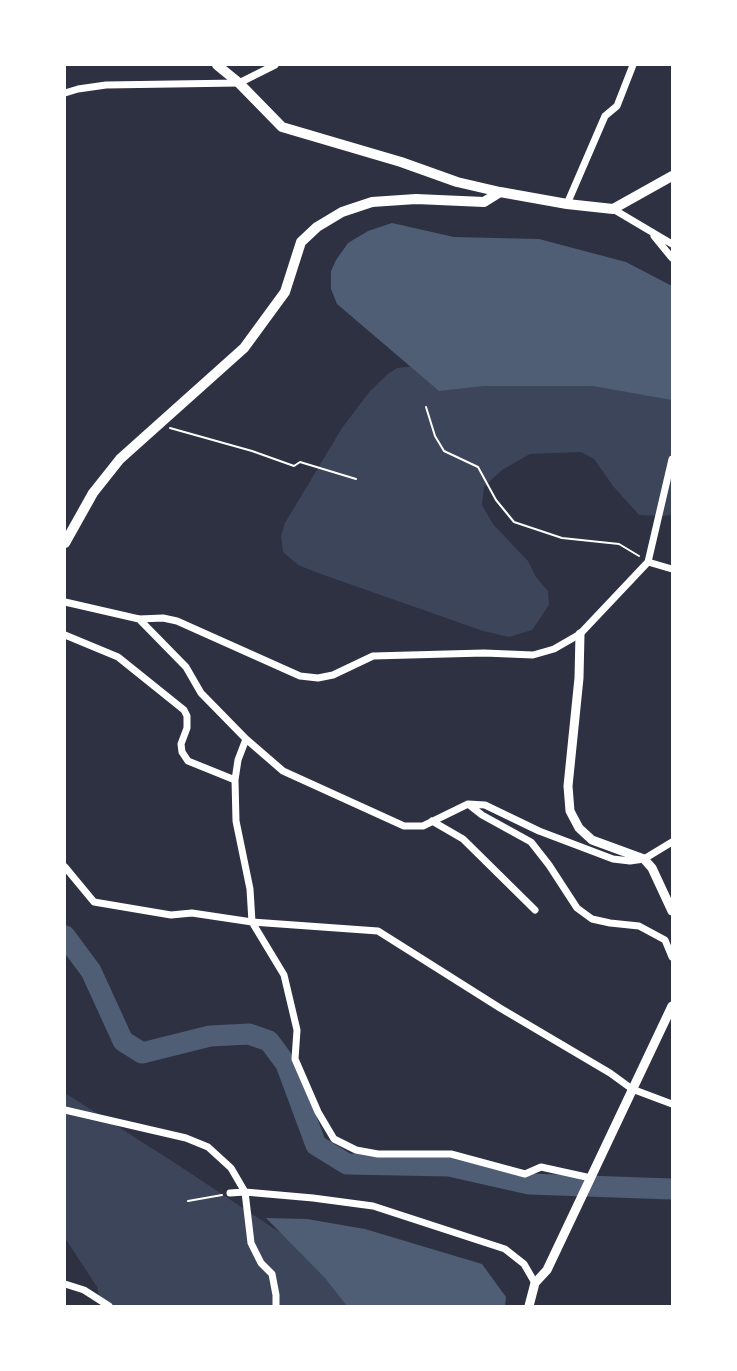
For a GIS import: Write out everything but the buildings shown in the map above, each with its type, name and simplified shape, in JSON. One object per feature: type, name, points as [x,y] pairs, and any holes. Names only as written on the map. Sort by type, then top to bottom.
[{"type":"main road","points":[[218,65],[282,127],[500,192],[613,209],[672,176]]},
{"type":"main road","points":[[65,543],[93,493],[120,459],[244,348],[285,292],[300,242],[317,226],[342,212],[372,202],[415,199],[484,202],[500,192]]},
{"type":"street","points":[[65,93],[106,85],[239,83],[275,65]]},
{"type":"street","points":[[567,204],[605,116],[617,106],[633,65]]},
{"type":"street","points":[[613,209],[672,244]]},
{"type":"street","points":[[649,230],[672,258]]},
{"type":"street","points":[[65,602],[139,619],[163,618],[177,621],[300,677],[333,675],[373,656],[484,653],[533,655],[554,649],[580,634],[648,562],[672,459]]},
{"type":"street","points":[[648,562],[672,569]]},
{"type":"street","points":[[139,619],[186,667],[201,694],[246,739],[284,771],[404,826],[423,826],[468,804],[485,806],[539,831],[613,859],[644,859],[672,842]]},
{"type":"street","points":[[580,634],[579,678],[568,786],[570,811],[579,828],[592,840],[644,859],[652,868],[672,911]]},
{"type":"street","points":[[65,635],[118,657],[184,710],[187,728],[181,744],[182,752],[188,761],[235,779]]},
{"type":"street","points":[[246,739],[238,760],[235,779],[236,821],[250,889],[252,922],[284,975],[298,1030],[295,1059],[318,1112],[334,1139],[356,1150],[378,1154],[451,1154],[525,1174],[541,1167],[591,1178]]},
{"type":"street","points":[[468,804],[482,815],[531,842],[577,908],[592,919],[639,926],[665,940],[672,957]]},
{"type":"street","points":[[432,821],[463,839],[535,909]]},
{"type":"street","points":[[65,867],[94,902],[171,915],[192,913],[252,922],[378,931],[632,1089],[672,1104]]},
{"type":"street","points":[[529,1306],[535,1283],[547,1270],[672,1006]]},
{"type":"street","points":[[65,1110],[186,1138],[208,1147],[231,1168],[245,1192],[251,1243],[261,1263],[272,1274],[275,1306]]},
{"type":"street","points":[[230,1193],[313,1198],[373,1206],[505,1249],[524,1264],[535,1283]]},
{"type":"street","points":[[65,1284],[83,1290],[109,1306]]},
{"type":"path","points":[[426,407],[435,436],[444,452],[478,467],[496,500],[514,522],[562,538],[619,544],[648,562]]},
{"type":"path","points":[[158,425],[252,451],[294,466],[300,462],[356,479]]},
{"type":"path","points":[[188,1201],[230,1193]]},
{"type":"shaded area","points":[[392,223],[454,237],[539,239],[626,262],[672,286],[672,400],[593,386],[484,386],[439,391],[337,304],[331,289],[331,271],[348,243],[368,231]]},
{"type":"shaded area","points":[[417,366],[672,373],[672,515],[639,515],[613,486],[594,459],[581,452],[530,454],[502,470],[484,487],[482,505],[493,524],[528,561],[536,577],[548,591],[549,605],[532,630],[509,637],[483,631],[298,565],[283,552],[281,536],[285,523],[342,428],[370,391],[397,368]]},
{"type":"shaded area","points":[[65,1093],[391,1306],[101,1306],[97,1287],[65,1238]]},
{"type":"shaded area","points":[[266,1218],[307,1219],[365,1229],[482,1264],[506,1297],[505,1306],[347,1306],[325,1278]]},
{"type":"waterway","points":[[65,936],[91,971],[123,1041],[142,1053],[210,1036],[249,1034],[269,1041],[286,1064],[316,1145],[347,1164],[449,1166],[529,1184],[672,1189]]}]
